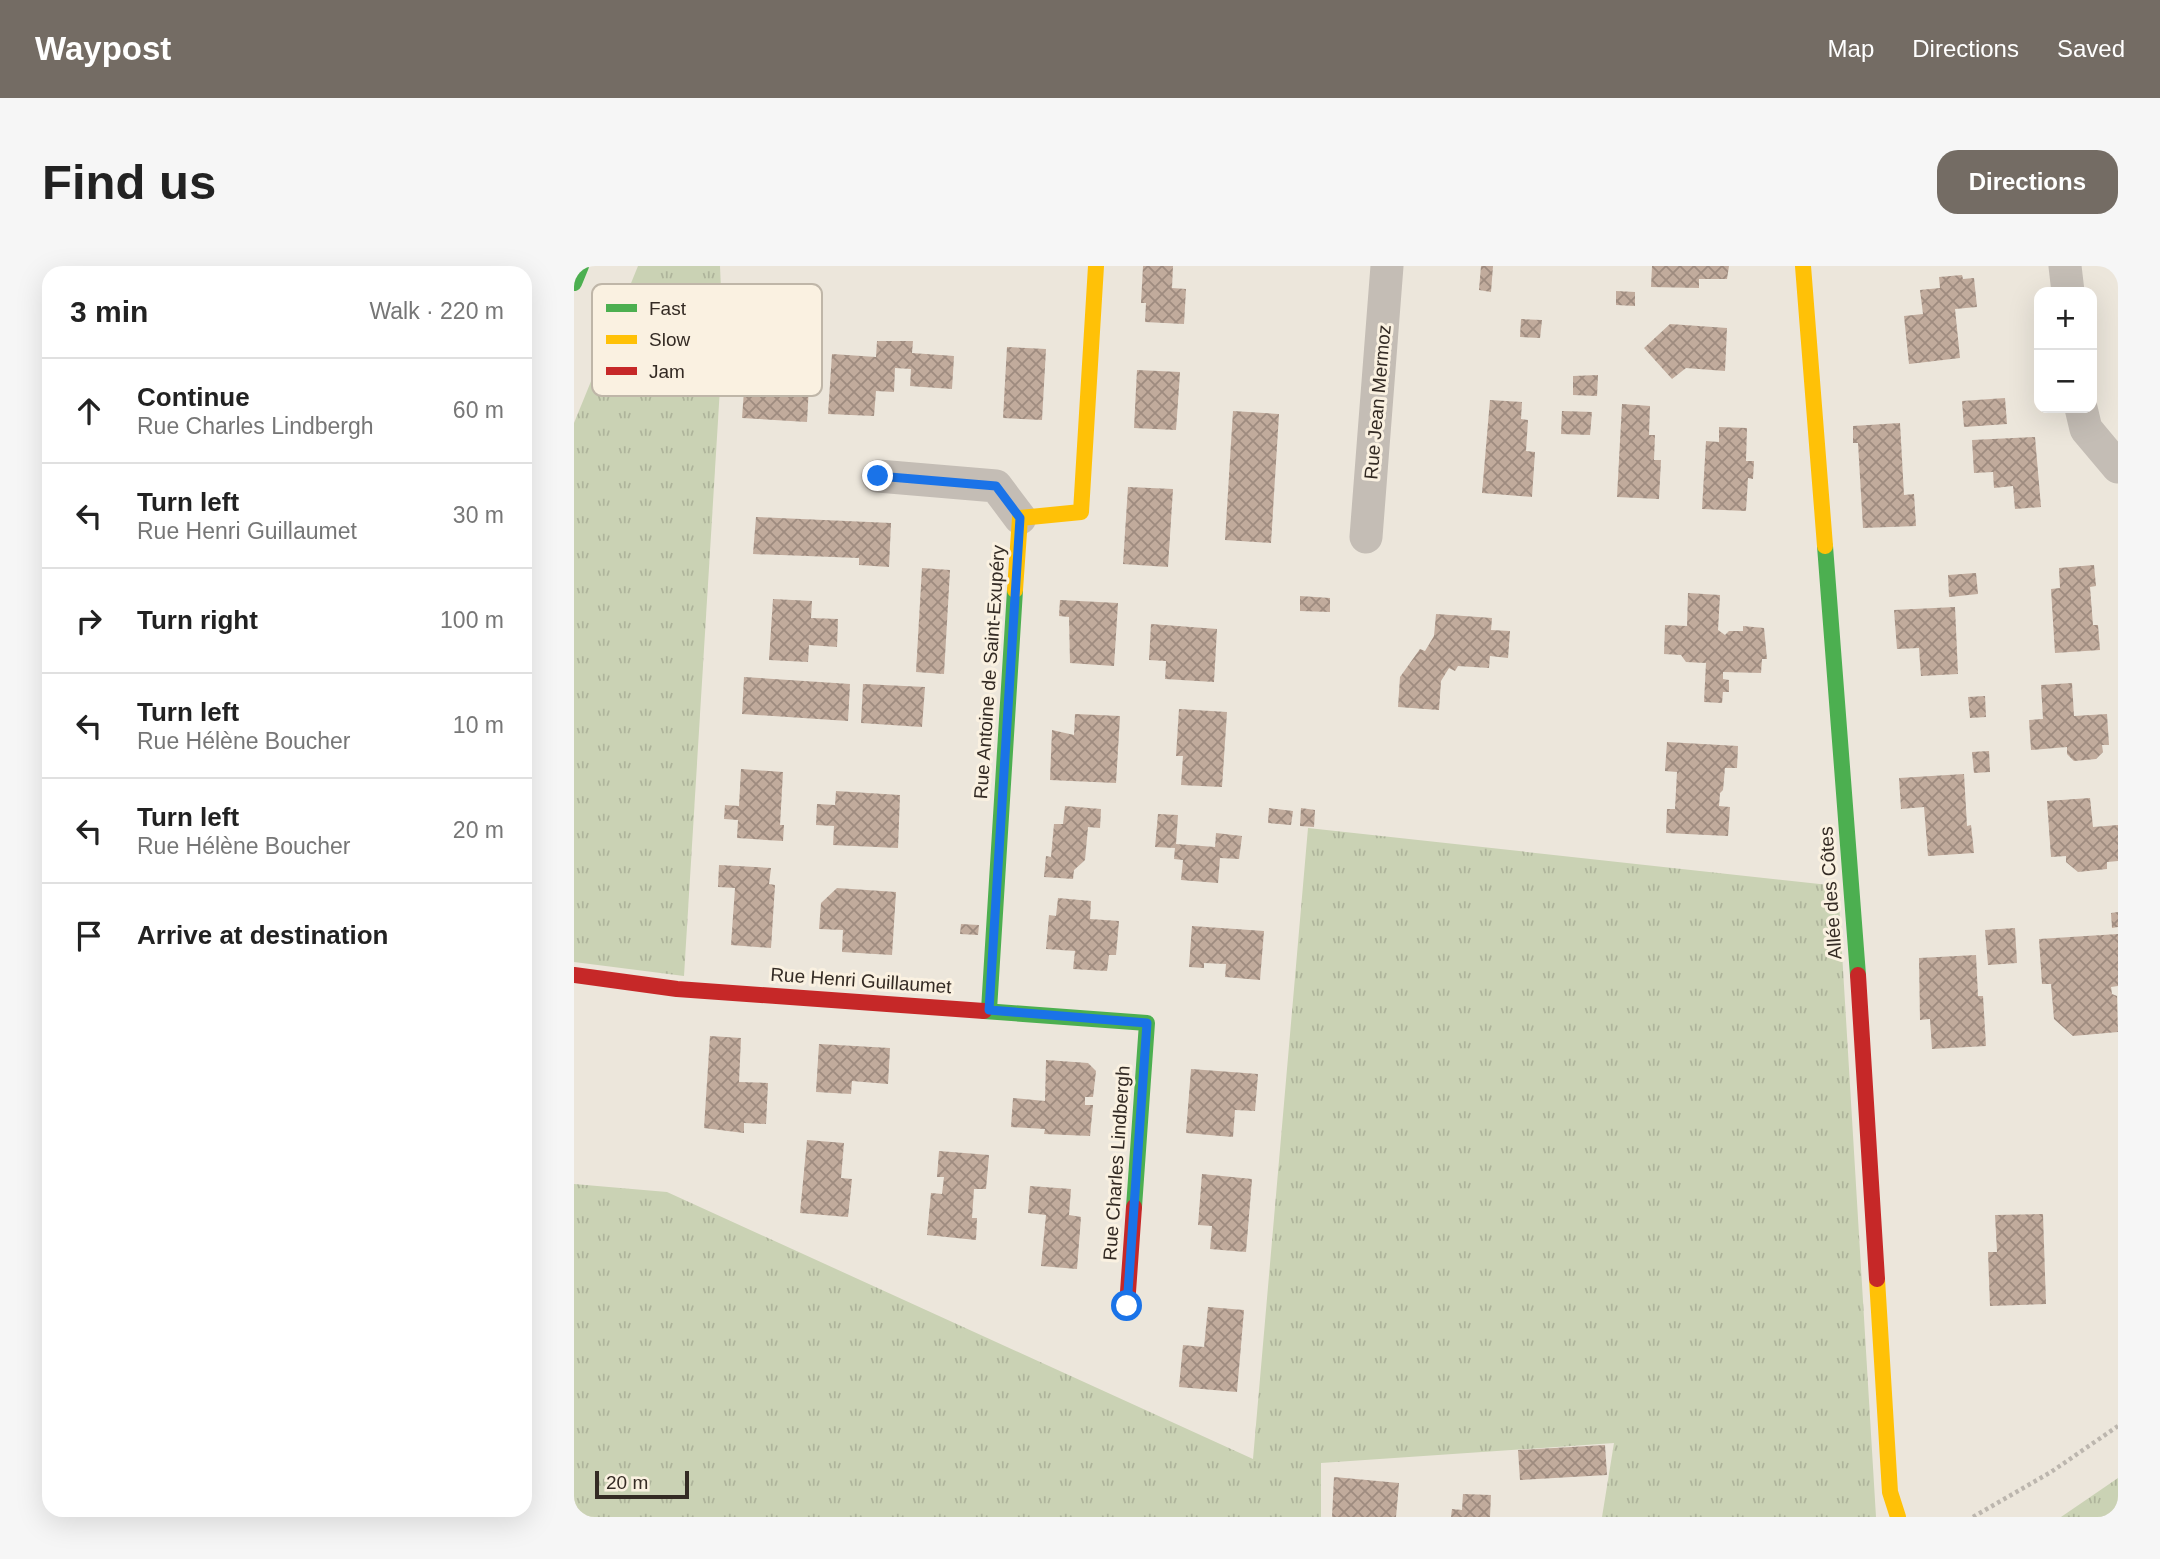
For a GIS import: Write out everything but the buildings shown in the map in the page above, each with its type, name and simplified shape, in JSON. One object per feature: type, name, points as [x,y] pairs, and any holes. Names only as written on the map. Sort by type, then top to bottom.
[{"type":"street","points":[[574,283],[581,266]]},
{"type":"street","points":[[878,476],[996,486],[1020,518],[1081,512],[1096,266]]},
{"type":"street","name":"Rue Jean Mermoz","points":[[1366,537],[1387,266]]},
{"type":"street","name":"Allée des Côtes","points":[[1803,266],[1858,981],[1890,1492],[1898,1517]]},
{"type":"street","points":[[2065,266],[2067,287]]},
{"type":"street","points":[[2082,413],[2087,429],[2118,467]]},
{"type":"street","name":"Rue Antoine de Saint-Exupéry","points":[[989,1010],[1020,518]]},
{"type":"street","name":"Rue Henri Guillaumet","points":[[574,975],[677,989],[1147,1023]]},
{"type":"street","name":"Rue Charles Lindbergh","points":[[1127,1306],[1147,1023]]},
{"type":"path","points":[[1973,1517],[2051,1472],[2118,1426]]},
{"type":"green space","points":[[638,266],[720,266],[721,284],[631,284]]},
{"type":"green space","points":[[592,379],[592,396],[720,396],[684,976],[574,962],[574,423]]},
{"type":"green space","points":[[1308,828],[1838,886],[1876,1517],[1602,1517],[1614,1443],[1321,1463],[1321,1517],[574,1517],[574,1184],[667,1192],[1253,1459]]},
{"type":"green space","points":[[2118,1478],[2118,1517],[2061,1517]]},
{"type":"traffic: fast","points":[[574,283],[581,266]]},
{"type":"traffic: fast","points":[[1825,546],[1858,975]]},
{"type":"traffic: fast","points":[[989,1010],[1015,590]]},
{"type":"traffic: fast","points":[[984,1011],[1147,1023],[1134,1207]]},
{"type":"traffic: slow","points":[[1015,590],[1020,518],[1081,512],[1096,266]]},
{"type":"traffic: slow","points":[[1803,266],[1825,546]]},
{"type":"traffic: slow","points":[[1877,1279],[1890,1492],[1898,1517]]},
{"type":"traffic: jam","points":[[574,975],[677,989],[984,1011]]},
{"type":"traffic: jam","points":[[1858,975],[1877,1279]]},
{"type":"traffic: jam","points":[[1127,1306],[1134,1207]]},
{"type":"route","points":[[878,476],[996,486],[1020,518],[989,1010],[1147,1023],[1127,1306]]}]
